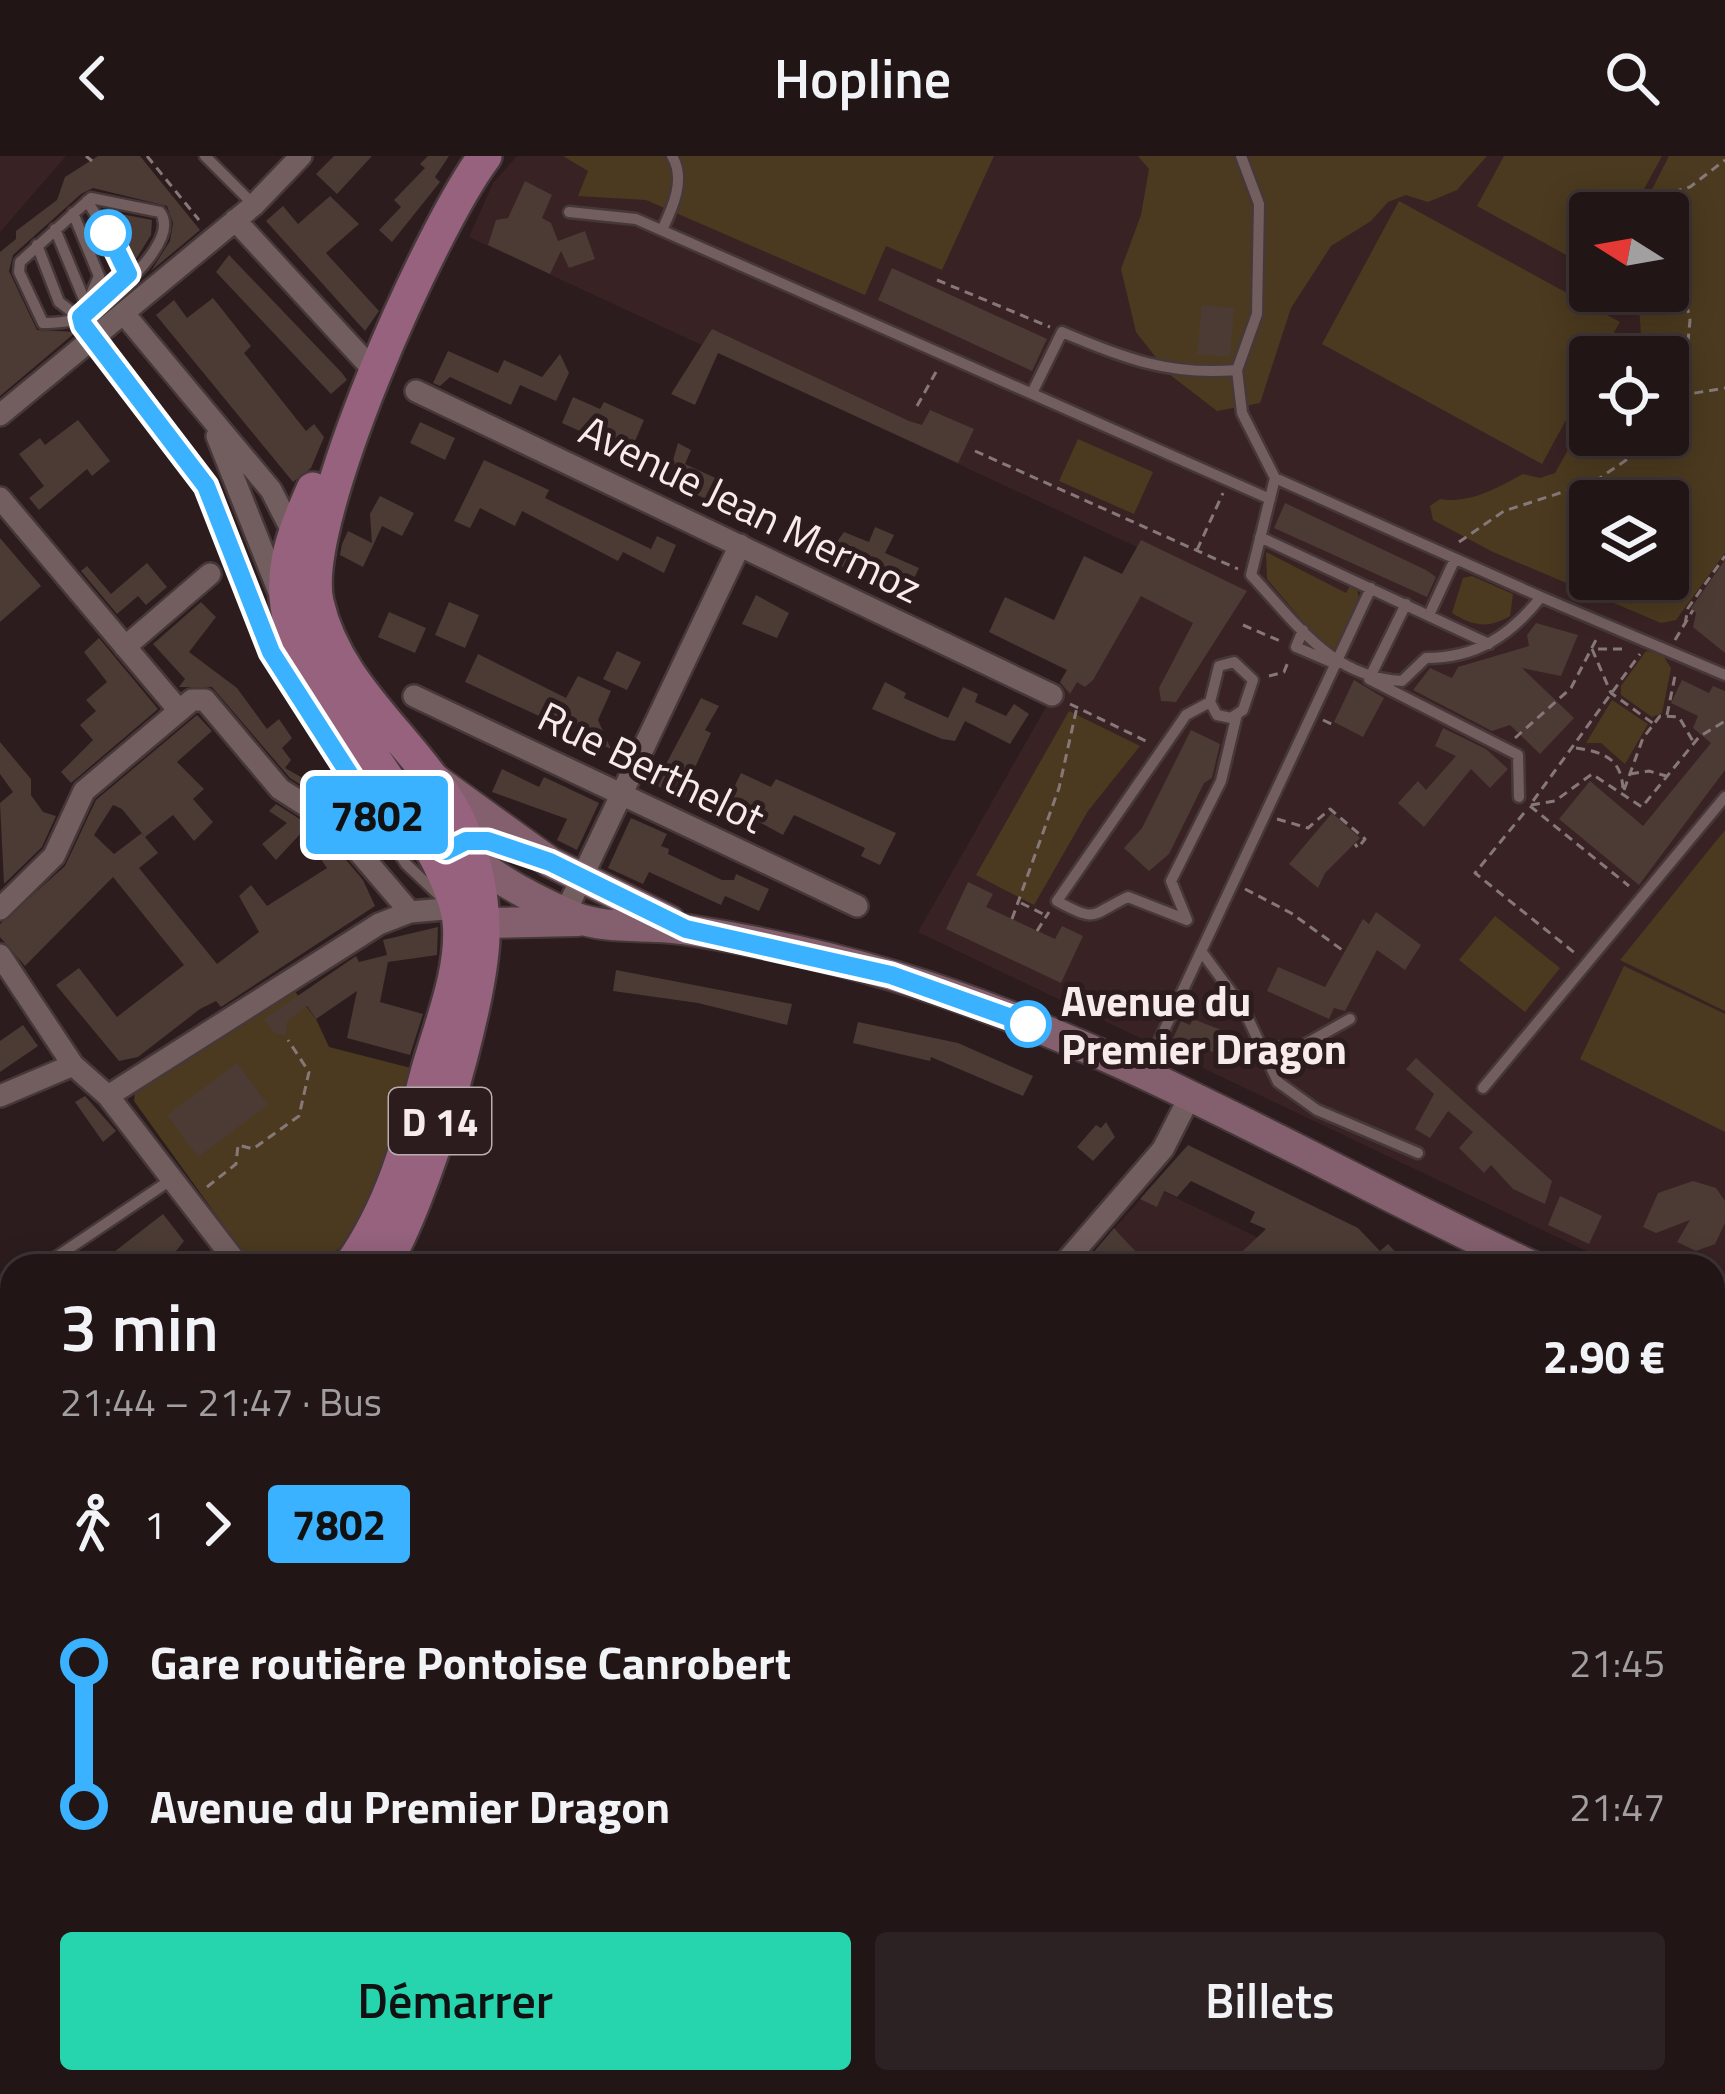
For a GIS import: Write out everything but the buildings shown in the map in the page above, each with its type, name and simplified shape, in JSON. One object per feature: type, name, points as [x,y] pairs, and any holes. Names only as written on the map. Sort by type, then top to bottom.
[{"type":"main road","name":"D 14","points":[[457,854],[303,654],[284,603],[285,565],[291,524],[369,387],[485,156]]},
{"type":"main road","name":"D 14","points":[[357,1254],[381,1216],[407,1150],[457,957],[458,913],[457,854],[430,776],[340,659],[318,604],[314,566],[319,531],[369,387]]},
{"type":"main road","points":[[430,776],[550,862]]},
{"type":"main road","points":[[457,854],[488,841],[550,862],[686,929]]},
{"type":"main road","points":[[457,854],[574,917]]},
{"type":"main road","name":"D 14","points":[[389,1254],[436,1138],[479,969],[458,913]]},
{"type":"main road","points":[[458,913],[574,917],[686,929],[891,975],[987,1007],[1143,1076],[1503,1254]]},
{"type":"street","points":[[0,415],[254,205],[301,156]]},
{"type":"street","points":[[235,220],[369,387]]},
{"type":"street","points":[[125,315],[291,524],[307,604],[340,659]]},
{"type":"street","name":"Avenue Jean Mermoz","points":[[416,391],[1052,695]]},
{"type":"street","points":[[210,419],[284,603]]},
{"type":"street","points":[[0,498],[177,708]]},
{"type":"street","points":[[574,917],[582,878],[740,545]]},
{"type":"street","points":[[125,647],[210,574]]},
{"type":"street","name":"Rue Berthelot","points":[[414,696],[857,906]]},
{"type":"street","points":[[0,909],[54,856],[84,791],[177,708],[205,700],[280,790],[335,824],[410,912]]},
{"type":"street","points":[[108,1096],[379,924],[410,912],[458,913]]},
{"type":"street","points":[[0,955],[73,1065],[108,1096],[230,1254]]},
{"type":"street","points":[[0,1096],[73,1065]]},
{"type":"street","points":[[1072,1254],[1163,1149],[1189,1098]]},
{"type":"street","points":[[371,1254],[400,1193],[407,1150]]},
{"type":"lane","points":[[205,156],[254,205]]},
{"type":"lane","points":[[662,230],[677,187],[678,165],[672,156]]},
{"type":"lane","points":[[1241,156],[1258,204],[1257,314],[1237,370],[1242,413],[1275,478],[1725,675]]},
{"type":"lane","points":[[111,198],[164,216],[167,230],[161,247],[82,321],[49,324],[39,319],[19,267],[88,201],[111,198]]},
{"type":"lane","points":[[88,201],[127,263],[126,279]]},
{"type":"lane","points":[[568,212],[636,218],[1270,499]]},
{"type":"lane","points":[[73,213],[99,276],[82,321]]},
{"type":"lane","points":[[55,229],[87,304]]},
{"type":"lane","points":[[37,245],[62,308],[82,321],[206,486],[271,652],[406,864],[458,913]]},
{"type":"lane","points":[[1033,391],[1062,332],[1146,367],[1193,374],[1237,370]]},
{"type":"lane","points":[[1275,478],[1251,574],[1335,663]]},
{"type":"lane","points":[[1260,537],[1489,644]]},
{"type":"lane","points":[[1429,615],[1449,556]]},
{"type":"lane","points":[[1143,1076],[1371,588]]},
{"type":"lane","points":[[1369,680],[1402,681],[1426,658],[1460,658],[1489,644],[1519,625],[1540,597]]},
{"type":"lane","points":[[1369,680],[1406,604]]},
{"type":"lane","points":[[1304,630],[1296,647],[1518,755],[1519,797]]},
{"type":"lane","points":[[1187,920],[1172,881],[1221,781],[1238,714],[1253,680],[1234,662],[1219,666],[1210,702],[1217,715],[1238,714]]},
{"type":"lane","points":[[1207,938],[1187,920],[1128,897],[1100,916],[1088,917],[1057,901],[1186,715],[1210,702]]},
{"type":"lane","points":[[1483,1088],[1725,797]]},
{"type":"lane","points":[[375,814],[457,854]]},
{"type":"lane","points":[[1201,951],[1243,1008],[1278,1082],[1317,1110],[1418,1153]]},
{"type":"lane","points":[[1260,1049],[1302,1046],[1331,1034],[1350,1019]]},
{"type":"lane","points":[[61,1254],[172,1179]]},
{"type":"path","points":[[147,156],[206,227]]},
{"type":"path","points":[[1672,192],[1690,187],[1725,160]]},
{"type":"path","points":[[938,280],[1062,332]]},
{"type":"path","points":[[917,406],[940,366],[957,357]]},
{"type":"path","points":[[1689,394],[1725,388]]},
{"type":"path","points":[[975,451],[1251,574]]},
{"type":"path","points":[[1449,556],[1504,511],[1594,482],[1637,456]]},
{"type":"path","points":[[1196,551],[1228,480]]},
{"type":"path","points":[[1685,624],[1688,608],[1725,556]]},
{"type":"path","points":[[1666,717],[1673,654],[1693,610]]},
{"type":"path","points":[[1505,748],[1571,688],[1604,624]]},
{"type":"path","points":[[1243,625],[1296,647],[1283,672],[1253,680]]},
{"type":"path","points":[[1592,649],[1648,643]]},
{"type":"path","points":[[1587,963],[1475,873],[1576,748],[1648,643]]},
{"type":"path","points":[[1592,649],[1611,693],[1654,724]]},
{"type":"path","points":[[1052,695],[1162,749]]},
{"type":"path","points":[[1012,919],[1027,866],[1059,788],[1077,707]]},
{"type":"path","points":[[1623,792],[1654,724],[1679,717],[1694,743]]},
{"type":"path","points":[[1530,806],[1555,801],[1592,774],[1611,791],[1623,792],[1642,807],[1694,743],[1725,721]]},
{"type":"path","points":[[1576,748],[1613,759],[1623,774],[1623,792]]},
{"type":"path","points":[[1630,774],[1649,771],[1667,776]]},
{"type":"path","points":[[1519,797],[1642,897]]},
{"type":"path","points":[[1265,813],[1293,828],[1308,828],[1330,809],[1365,839],[1358,848],[1354,844]]},
{"type":"path","points":[[1232,884],[1291,913],[1345,952]]},
{"type":"path","points":[[1037,931],[1057,901]]},
{"type":"path","points":[[1020,902],[1047,915]]},
{"type":"path","points":[[200,1192],[236,1164],[238,1145],[253,1149],[299,1116],[309,1072],[289,1040]]},
{"type":"shaded area","points":[[0,156],[66,156],[0,232]]},
{"type":"shaded area","points":[[517,156],[1725,156],[1725,1254],[1593,1254],[918,932],[1137,547],[469,237],[493,183]]},
{"type":"shaded area","points":[[563,156],[994,156],[942,270],[886,246],[865,295],[646,200],[578,196],[588,171]]},
{"type":"shaded area","points":[[1138,156],[1487,156],[1457,190],[1428,202],[1406,195],[1388,202],[1371,221],[1331,246],[1291,308],[1260,403],[1217,411],[1169,374],[1136,332],[1121,269],[1141,215],[1149,169]]},
{"type":"shaded area","points":[[1504,156],[1662,156],[1642,192],[1569,192],[1569,256],[1477,206]]},
{"type":"shaded area","points":[[1669,156],[1725,156],[1725,553],[1676,620],[1661,623],[1607,600],[1689,600],[1689,480],[1569,480],[1569,584],[1433,520],[1430,506],[1440,499],[1483,494],[1523,474],[1540,478],[1555,473],[1569,448],[1569,456],[1689,456],[1689,336],[1641,336],[1639,312],[1689,312],[1689,192],[1651,192]]},
{"type":"shaded area","points":[[1399,201],[1569,294],[1569,312],[1602,312],[1620,322],[1612,336],[1569,336],[1569,414],[1542,464],[1322,344]]},
{"type":"shaded area","points":[[1078,439],[1153,472],[1134,514],[1059,481]]},
{"type":"shaded area","points":[[1266,552],[1346,593],[1350,586],[1357,589],[1359,600],[1332,656],[1267,579]]},
{"type":"shaded area","points":[[1472,576],[1513,594],[1510,616],[1481,624],[1452,613],[1463,578]]},
{"type":"shaded area","points":[[1646,651],[1662,654],[1671,668],[1662,713],[1652,717],[1621,695],[1621,686]]},
{"type":"shaded area","points":[[1612,700],[1648,724],[1625,764],[1601,743],[1586,743]]},
{"type":"shaded area","points":[[1069,711],[1140,746],[1088,811],[1034,905],[976,875]]},
{"type":"shaded area","points":[[1725,830],[1725,1011],[1620,960]]},
{"type":"shaded area","points":[[1495,916],[1560,968],[1525,1012],[1459,960]]},
{"type":"shaded area","points":[[1624,966],[1725,1014],[1725,1132],[1580,1059]]},
{"type":"shaded area","points":[[293,989],[316,1019],[329,1047],[411,1068],[364,1211],[333,1254],[244,1254],[134,1101],[135,1092]]},
{"type":"shaded area","points":[[1152,1186],[1291,1254],[1092,1254]]},
{"type":"bus line","name":"7802","points":[[108,233],[127,263],[128,274],[81,317],[83,325],[206,486],[271,652],[375,814],[446,851],[466,841],[483,840],[550,862],[686,929],[891,975],[1028,1024]]},
{"type":"place","name":"Avenue du Premier Dragon","points":[[1028,1024]]}]
